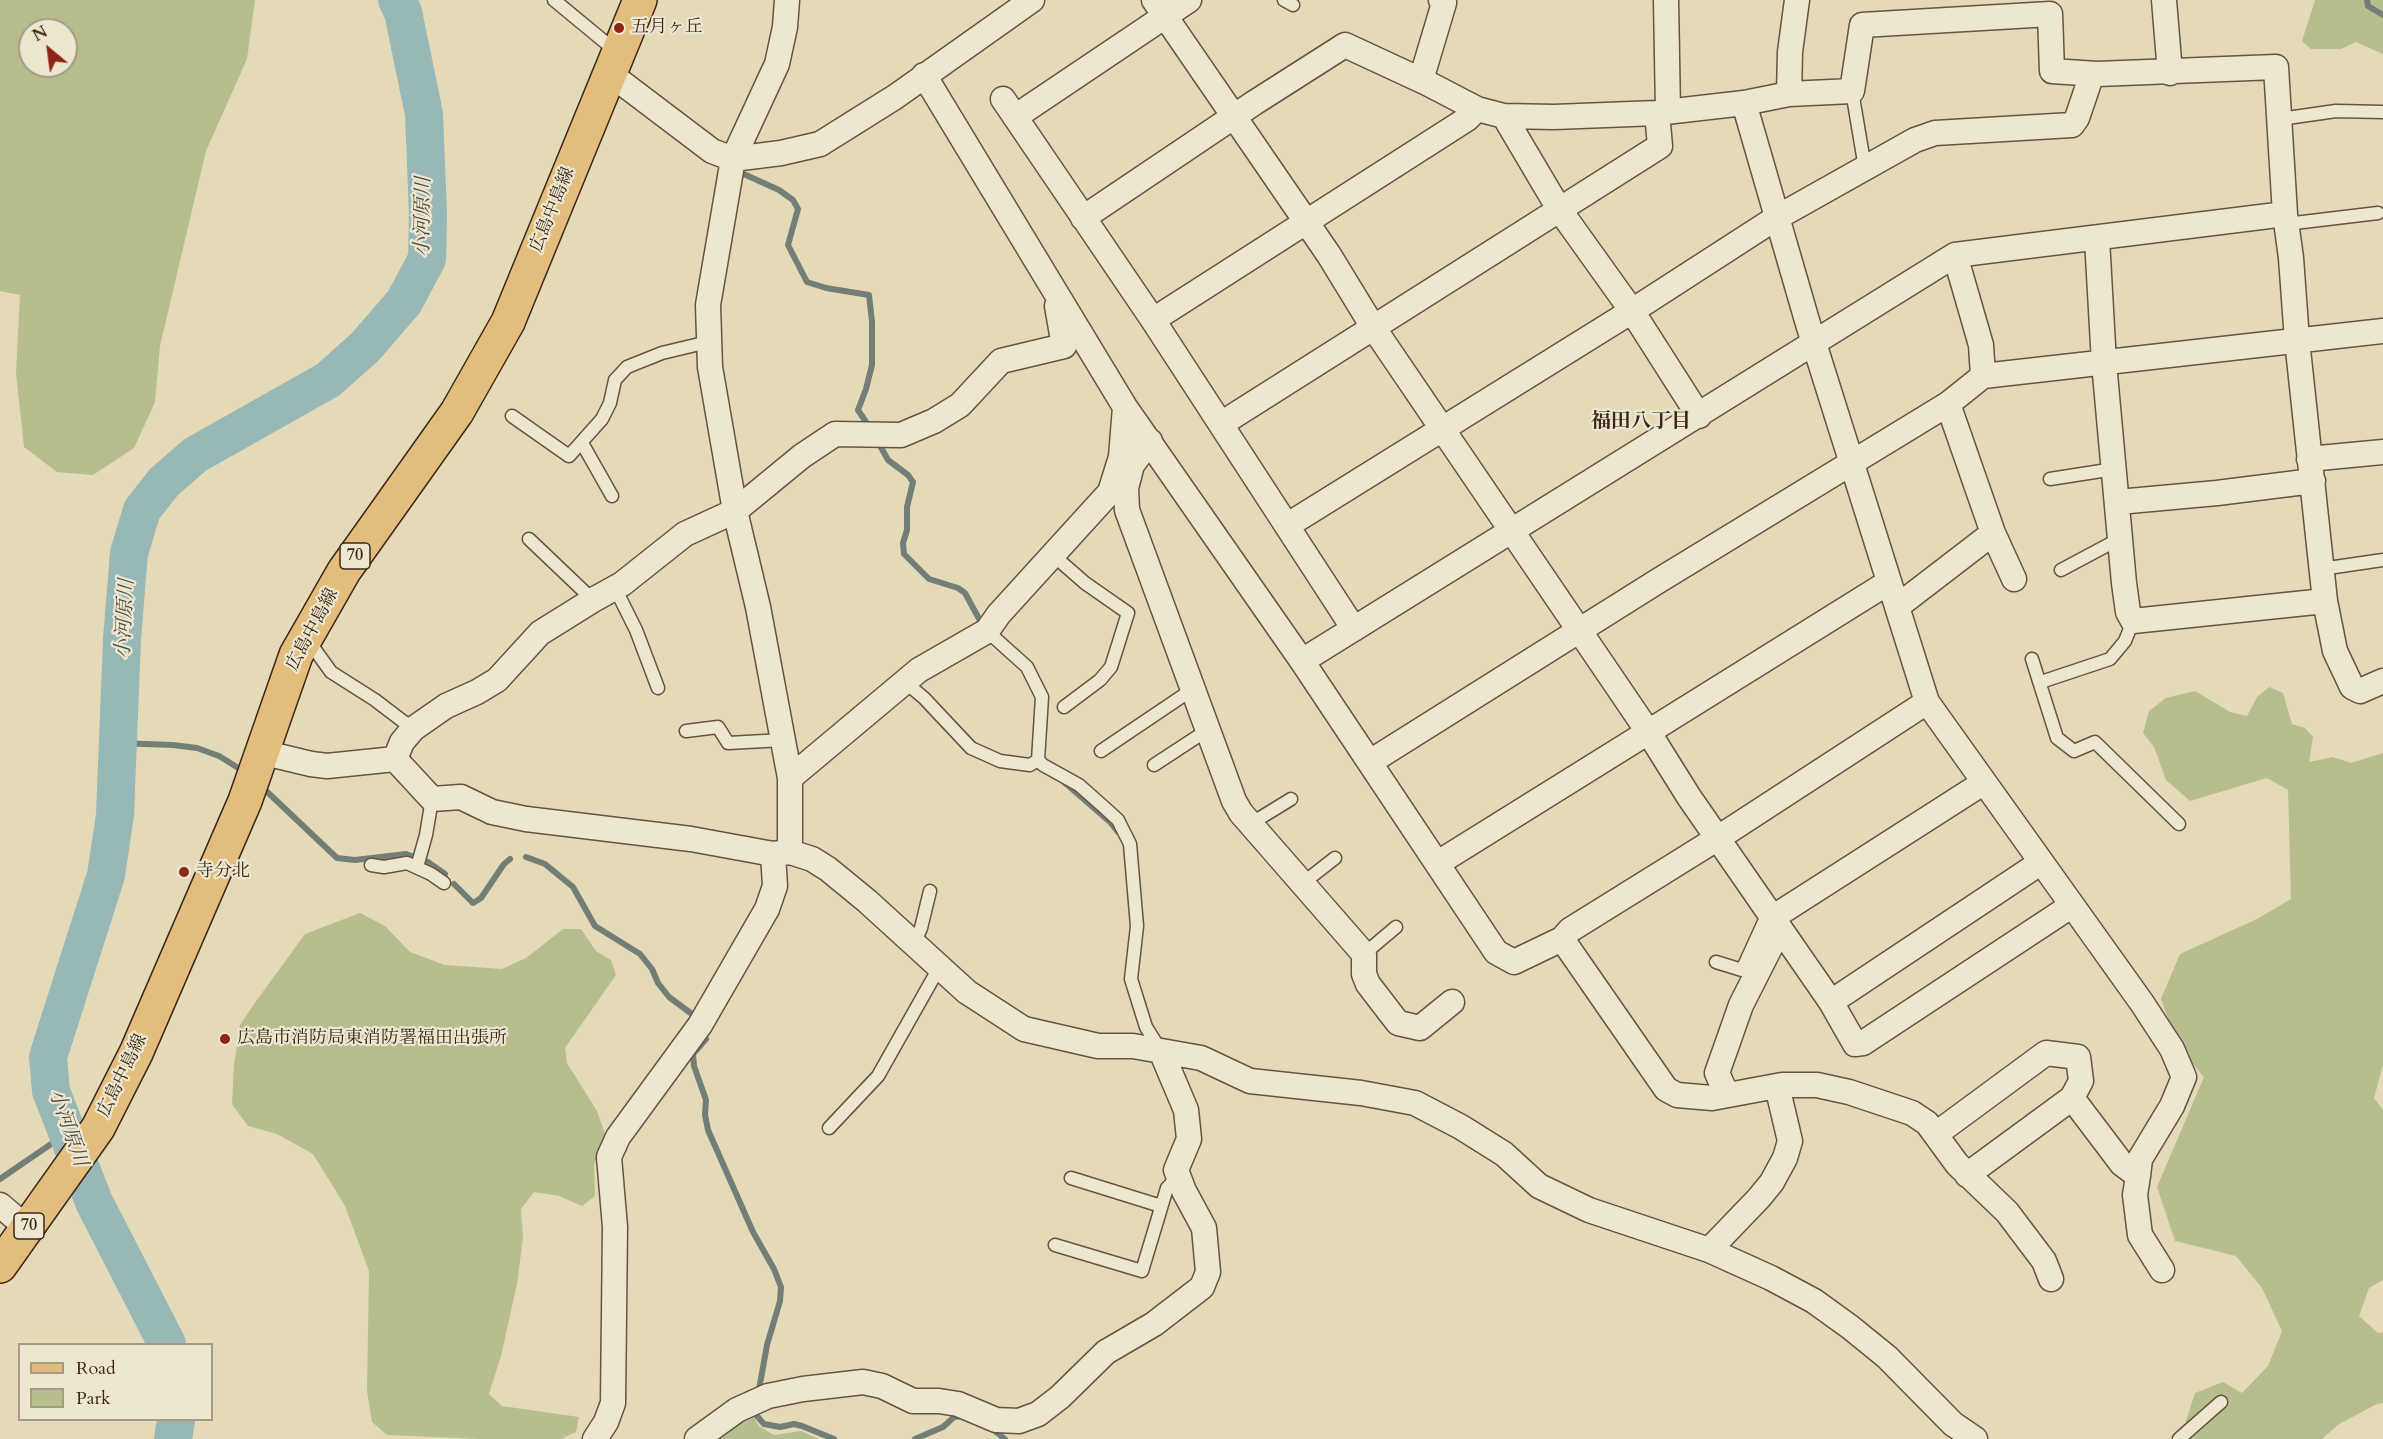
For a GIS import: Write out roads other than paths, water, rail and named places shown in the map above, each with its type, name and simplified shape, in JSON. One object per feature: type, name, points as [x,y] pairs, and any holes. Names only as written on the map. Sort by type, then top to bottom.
[{"type":"main road","name":"広島中島線","points":[[0,1266],[98,1128],[136,1053],[245,801],[296,655],[344,571],[457,412],[508,322],[640,0]]},
{"type":"street","points":[[595,1439],[606,1422],[613,1403],[615,1227],[609,1157],[618,1137],[700,1025],[767,909],[775,886],[781,853],[790,778],[758,607],[735,511],[710,366],[708,305],[733,159],[777,64],[785,27],[787,0]]},
{"type":"street","points":[[614,63],[712,151],[733,159],[781,153],[820,144],[895,97],[1032,0]]},
{"type":"street","points":[[1189,0],[1159,8],[1009,108],[1153,320],[1354,629]]},
{"type":"street","points":[[1424,70],[1444,3],[1440,0]]},
{"type":"street","points":[[1221,424],[1660,146],[1666,0]]},
{"type":"street","points":[[1789,94],[1790,52],[1797,0]]},
{"type":"street","points":[[2164,0],[2170,73]]},
{"type":"street","points":[[1159,8],[1305,221],[1373,327],[1649,732],[1773,920],[1831,1002],[1855,1044],[1863,1043],[2071,906]]},
{"type":"street","points":[[1083,218],[1234,116],[1345,45],[1477,109],[1504,116],[1554,117],[1663,113],[1744,103],[1789,94],[1852,91],[1862,25],[2050,14],[2052,71],[2092,74],[2170,73],[2276,67],[2285,219],[2291,258],[2297,340],[2325,601],[2335,651],[2352,687],[2360,690],[2383,681]]},
{"type":"street","points":[[1288,525],[1632,311],[1776,218],[1916,140],[1935,133],[2072,125],[2077,118],[2092,74]]},
{"type":"street","points":[[924,75],[1125,407],[1302,661],[1496,952],[1514,962],[1562,939],[1570,930],[1718,838],[1927,702]]},
{"type":"street","points":[[1744,103],[1814,343],[1927,702],[2142,1003],[2172,1049],[2184,1077],[2172,1106],[2140,1159],[2135,1195],[2140,1235],[2162,1270]]},
{"type":"street","points":[[1153,320],[1467,119],[1477,109]]},
{"type":"street","points":[[1504,116],[1559,209],[1632,311],[1699,416]]},
{"type":"street","points":[[1302,661],[1955,255],[2285,219]]},
{"type":"street","points":[[2097,239],[2104,363],[2128,612],[2133,621],[2325,601]]},
{"type":"street","points":[[1955,255],[1981,345],[1983,376]]},
{"type":"street","points":[[395,759],[402,742],[413,729],[446,706],[497,680],[540,633],[615,588],[685,534],[735,511],[802,456],[835,434],[901,435],[934,421],[960,405],[1001,361],[1064,346],[1056,309],[1059,300]]},
{"type":"street","points":[[1370,762],[1948,404],[1983,376],[2383,331]]},
{"type":"street","points":[[1948,404],[1993,533],[2014,579]]},
{"type":"street","points":[[790,778],[920,670],[987,632],[999,614],[1110,492],[1121,457],[1125,407]]},
{"type":"street","points":[[1150,441],[1132,465],[1126,488],[1126,510],[1234,801],[1273,852],[1364,954],[1364,974],[1368,984],[1398,1023],[1420,1028],[1452,1002]]},
{"type":"street","points":[[2118,502],[2217,493],[2383,452]]},
{"type":"street","points":[[1898,606],[1993,533]]},
{"type":"street","points":[[1438,863],[1889,582]]},
{"type":"street","points":[[261,752],[327,766],[395,759]]},
{"type":"street","points":[[395,759],[432,799],[461,797],[492,812],[526,819],[691,839],[812,859],[828,869],[915,942],[968,992],[1024,1029],[1098,1046],[1133,1046],[1201,1058],[1250,1081],[1361,1093],[1415,1104],[1461,1127],[1504,1154],[1539,1186],[1589,1210],[1709,1250],[1771,1278],[1814,1301],[1887,1357],[1953,1424],[1976,1439]]},
{"type":"street","points":[[1727,1095],[1718,1073],[1773,920],[1983,783]]},
{"type":"street","points":[[1831,1002],[2040,862]]},
{"type":"street","points":[[1562,939],[1666,1089],[1677,1095],[1712,1098],[1778,1086],[1817,1085],[1849,1092],[1912,1113],[1927,1122],[1957,1164],[1991,1196],[2025,1234],[2044,1261],[2050,1279]]},
{"type":"street","points":[[697,1439],[737,1410],[768,1396],[803,1389],[863,1382],[882,1386],[913,1401],[958,1404],[996,1420],[1019,1421],[1038,1414],[1060,1397],[1106,1352],[1154,1324],[1202,1287],[1208,1272],[1204,1228],[1176,1170],[1189,1139],[1186,1110],[1161,1051]]},
{"type":"street","points":[[1936,1134],[2046,1053],[2078,1057],[2081,1081],[2072,1098],[1967,1175]]},
{"type":"street","points":[[1709,1250],[1759,1198],[1772,1182],[1785,1158],[1790,1141],[1778,1086]]},
{"type":"street","points":[[2072,1098],[2122,1164],[2138,1176]]},
{"type":"street","points":[[0,1205],[27,1228]]},
{"type":"lane","points":[[554,0],[614,63]]},
{"type":"lane","points":[[1852,91],[1865,168]]},
{"type":"lane","points":[[2280,119],[2336,111],[2383,112]]},
{"type":"lane","points":[[2285,219],[2378,213]]},
{"type":"lane","points":[[512,416],[569,456],[602,419],[615,380],[627,367],[662,353],[708,342]]},
{"type":"lane","points":[[582,443],[612,496]]},
{"type":"lane","points":[[2050,479],[2114,469]]},
{"type":"lane","points":[[2061,570],[2121,538]]},
{"type":"lane","points":[[529,539],[593,600]]},
{"type":"lane","points":[[1053,555],[1085,583],[1128,613],[1110,667],[1100,680],[1064,707]]},
{"type":"lane","points":[[2321,569],[2383,560]]},
{"type":"lane","points":[[615,588],[636,630],[658,688]]},
{"type":"lane","points":[[2041,682],[2110,659],[2125,641],[2133,621]]},
{"type":"lane","points":[[987,632],[1028,667],[1042,697],[1038,760],[1078,785],[1106,808],[1118,820],[1130,844],[1137,926],[1131,979],[1146,1027],[1161,1051]]},
{"type":"lane","points":[[306,637],[332,672],[375,700],[413,729]]},
{"type":"lane","points":[[2032,659],[2057,738],[2074,751],[2096,742],[2179,824]]},
{"type":"lane","points":[[905,682],[924,698],[971,748],[1000,761],[1030,765],[1038,760]]},
{"type":"lane","points":[[1101,751],[1193,689]]},
{"type":"lane","points":[[686,731],[718,727],[728,743],[783,740]]},
{"type":"lane","points":[[1154,765],[1209,729]]},
{"type":"lane","points":[[1252,823],[1291,798]]},
{"type":"lane","points":[[417,867],[430,819],[432,799]]},
{"type":"lane","points":[[1303,883],[1335,858]]},
{"type":"lane","points":[[371,865],[384,867],[407,863],[444,883]]},
{"type":"lane","points":[[915,942],[921,928],[930,891]]},
{"type":"lane","points":[[1716,962],[1742,970],[1773,920]]},
{"type":"lane","points":[[1364,954],[1395,927]]},
{"type":"lane","points":[[829,1128],[878,1076],[940,966]]},
{"type":"lane","points":[[1055,1245],[1142,1271],[1167,1188],[1178,1176]]},
{"type":"lane","points":[[1071,1178],[1161,1206]]},
{"type":"lane","points":[[2179,1439],[2221,1402]]},
{"type":"waterway","name":"小河原川","points":[[166,1343],[94,1202],[51,1091],[48,1057],[106,875],[115,815],[122,639],[129,553],[142,510],[164,482],[195,455],[328,380],[365,347],[404,302],[427,259],[428,214],[424,114],[403,12],[397,0]]},
{"type":"waterway","points":[[2367,0],[2368,6],[2383,15]]},
{"type":"waterway","points":[[737,171],[779,190],[793,200],[798,209],[788,245],[807,282],[826,288],[869,295],[872,322],[872,365],[858,410],[870,428]]},
{"type":"waterway","points":[[877,440],[888,460],[908,475],[913,482],[907,507],[904,554],[929,579],[958,588],[965,593],[984,628]]},
{"type":"waterway","points":[[117,743],[197,748],[219,756],[240,769]]},
{"type":"waterway","points":[[1064,782],[1110,822],[1118,832]]},
{"type":"waterway","points":[[261,786],[337,858],[355,860],[406,854],[428,862],[445,874]]},
{"type":"waterway","points":[[526,857],[545,864],[573,887],[595,926],[640,954],[669,997],[696,1017]]},
{"type":"waterway","points":[[454,884],[473,903],[481,898],[504,864],[510,859]]},
{"type":"waterway","points":[[706,1039],[693,1054],[694,1066],[706,1100],[705,1115],[708,1130],[753,1232],[774,1269],[781,1287],[780,1301],[767,1345],[758,1395]]},
{"type":"waterway","points":[[0,1179],[57,1140],[64,1128]]},
{"type":"waterway","points":[[756,1407],[757,1416],[764,1424],[780,1427],[794,1424],[834,1439]]},
{"type":"waterway","points":[[915,1439],[943,1427],[954,1417],[963,1416]]},
{"type":"waterway","name":"小河原川","points":[[173,1439],[176,1421]]},
{"type":"waterway","points":[[991,1428],[1005,1439]]},
{"type":"place","name":"五月ヶ丘","points":[[619,28]]},
{"type":"place","name":"寺分北","points":[[184,872]]},
{"type":"place","name":"広島市消防局東消防署福田出張所","points":[[225,1039]]},
{"type":"district","name":"福田八丁目","points":[[1641,422]]}]
